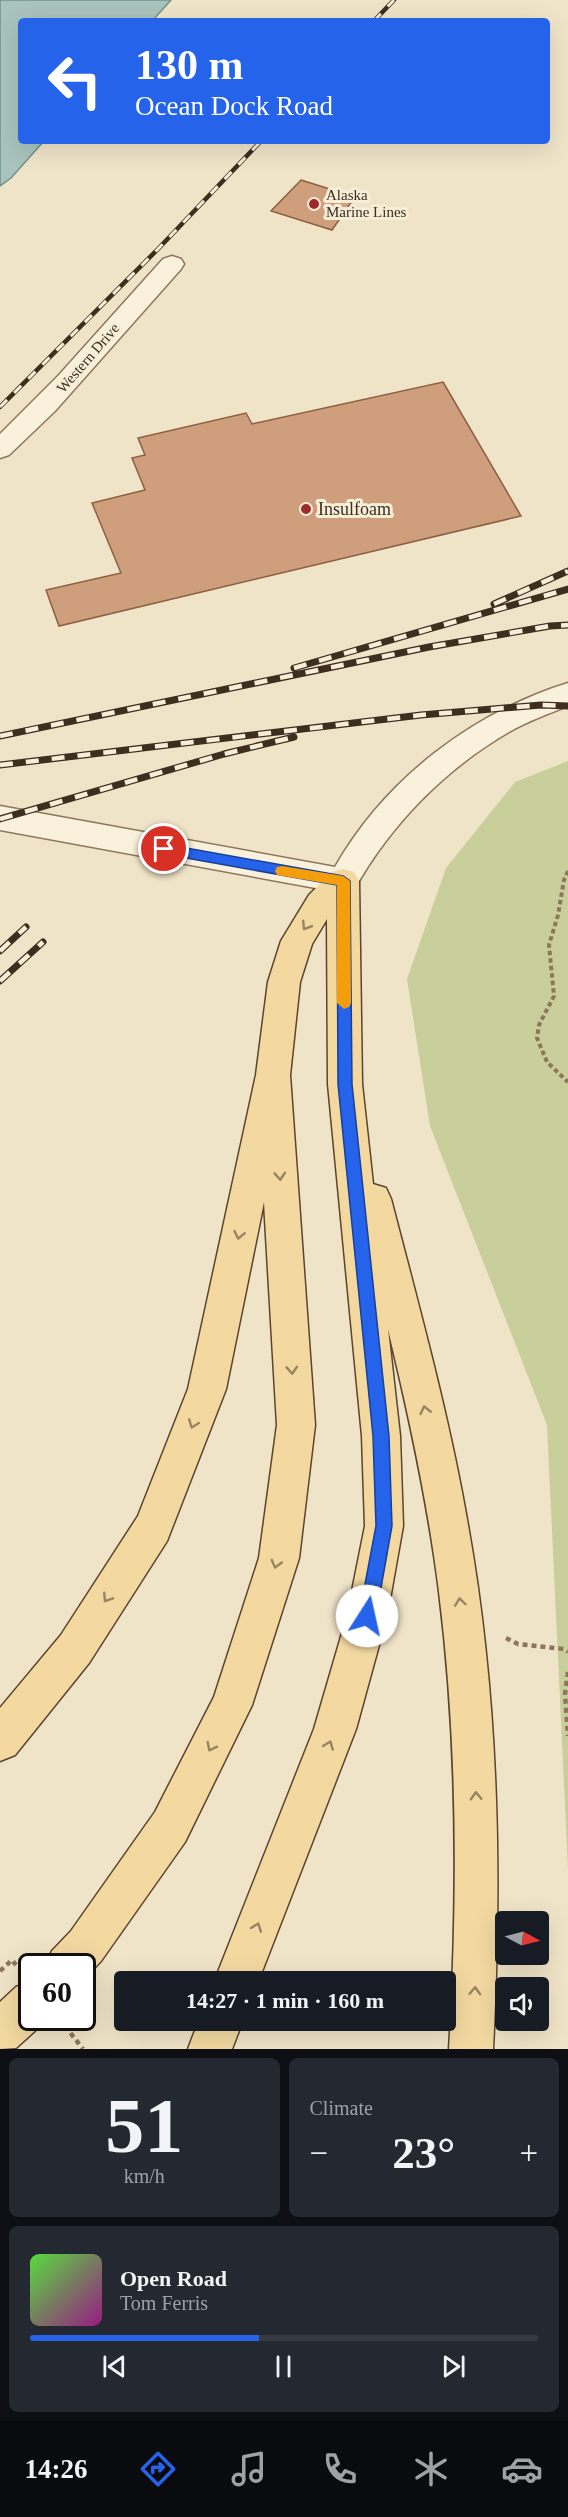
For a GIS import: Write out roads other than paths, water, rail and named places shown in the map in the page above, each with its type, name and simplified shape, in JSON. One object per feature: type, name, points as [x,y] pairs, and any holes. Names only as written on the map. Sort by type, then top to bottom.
[{"type":"main road","points":[[0,1740],[75,1649],[153,1528],[207,1389],[273,1075],[284,982],[297,941],[320,904],[343,881]]},
{"type":"main road","points":[[240,1971],[335,1729],[367,1616],[384,1526],[381,1436],[345,1084],[343,881]]},
{"type":"main road","points":[[79,1953],[175,1817],[232,1705],[279,1558],[296,1425],[273,1075]]},
{"type":"main road","points":[[345,1084],[433,1446],[449,1526],[465,1640],[476,1764],[479,1873],[471,2049]]},
{"type":"main road","points":[[0,2032],[18,2016]]},
{"type":"main road","points":[[210,2049],[217,2031]]},
{"type":"street","name":"Western Drive","points":[[0,449],[29,424],[99,347],[140,297],[172,264]]},
{"type":"street","points":[[0,818],[343,881],[374,830],[410,791],[447,759],[499,724],[568,694]]},
{"type":"water","points":[[0,0],[171,0],[155,18],[18,18],[18,144],[41,144],[11,178],[0,186]]},
{"type":"railway","points":[[377,18],[394,0]]},
{"type":"railway","points":[[0,407],[158,249],[258,144]]},
{"type":"railway","points":[[494,604],[568,571]]},
{"type":"railway","points":[[294,668],[568,589]]},
{"type":"railway","points":[[0,736],[429,647],[550,626],[568,625]]},
{"type":"railway","points":[[0,765],[421,715],[541,705],[568,706]]},
{"type":"railway","points":[[0,819],[224,754],[294,737]]},
{"type":"railway","points":[[0,951],[26,927]]},
{"type":"railway","points":[[0,981],[43,942]]},
{"type":"place","name":"Alaska Marine Lines","points":[[314,204]]},
{"type":"place","name":"Insulfoam","points":[[306,509]]}]
